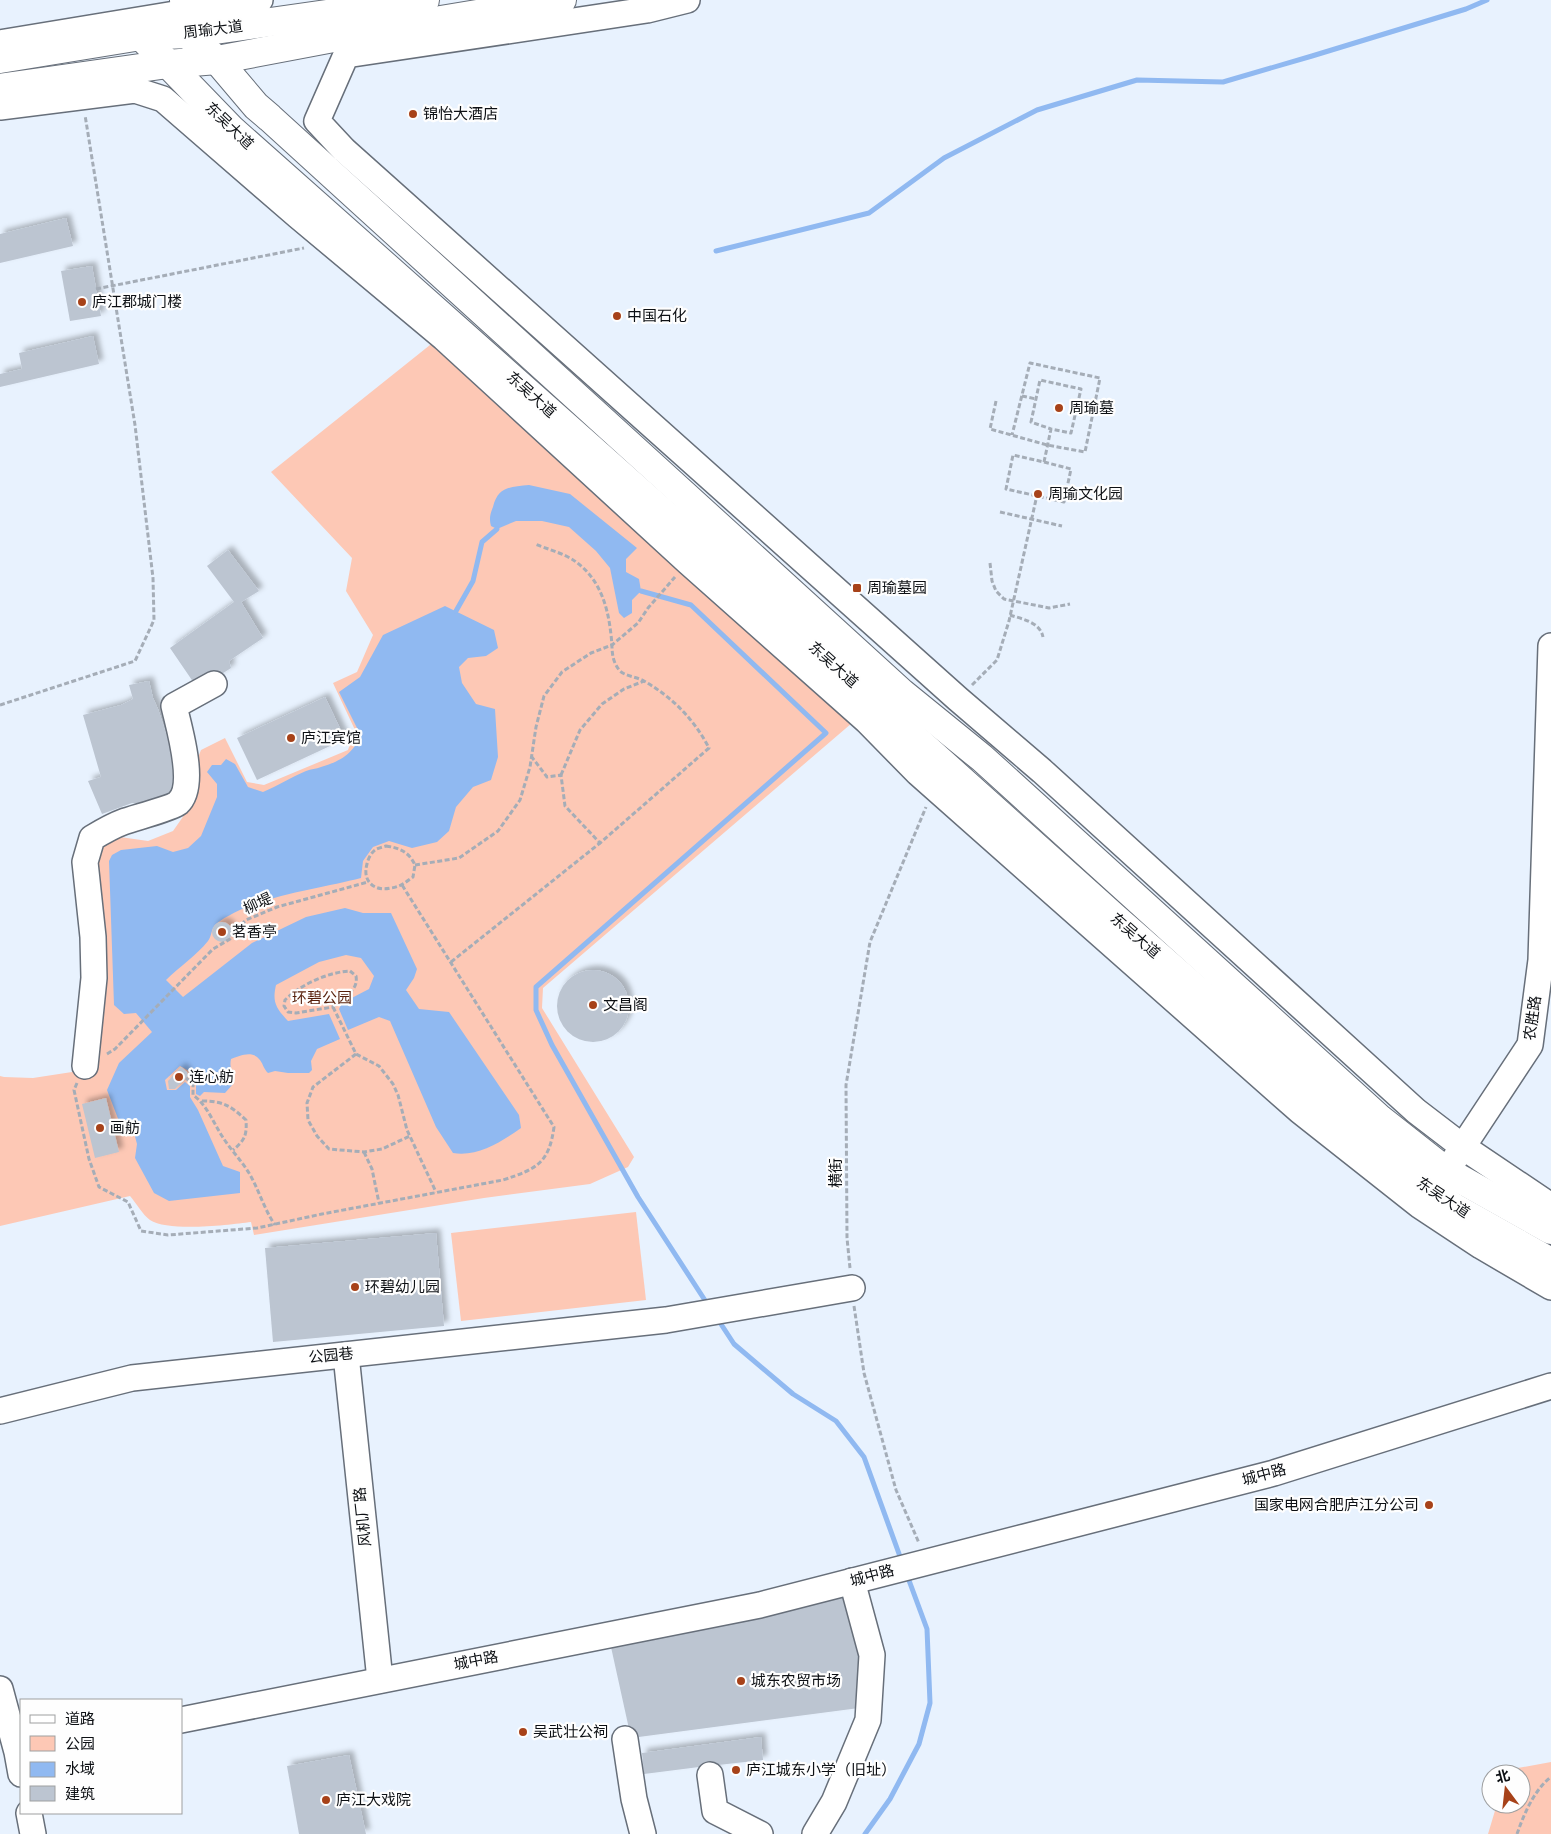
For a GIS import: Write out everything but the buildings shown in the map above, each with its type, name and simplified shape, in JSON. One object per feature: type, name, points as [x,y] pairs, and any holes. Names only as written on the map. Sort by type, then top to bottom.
[{"type":"main road","name":"周瑜大道","points":[[0,59],[141,36],[186,16],[425,0]]},
{"type":"main road","name":"周瑜大道","points":[[168,64],[218,60],[354,34],[562,0]]},
{"type":"main road","name":"东吴大道","points":[[186,16],[218,60],[263,112],[902,693],[982,758],[1380,1119],[1431,1189],[1551,1230]]},
{"type":"main road","name":"东吴大道","points":[[141,36],[231,129],[685,532],[1115,918],[1359,1132],[1455,1208],[1551,1262]]},
{"type":"main road","points":[[0,88],[168,64]]},
{"type":"street","points":[[0,43],[186,16],[260,0]]},
{"type":"street","points":[[686,0],[647,10],[346,55],[317,121],[344,150],[958,699],[1042,771],[1416,1111],[1463,1147],[1551,1206]]},
{"type":"street","points":[[0,107],[135,90],[163,99],[444,338],[688,562],[867,721],[918,773],[1300,1110],[1431,1189],[1481,1246],[1551,1287]]},
{"type":"street","name":"农胜路","points":[[1431,1189],[1463,1147],[1530,1045],[1541,960],[1551,646]]},
{"type":"street","points":[[85,1066],[94,978],[93,936],[85,862],[92,838],[122,822],[177,804],[185,792],[187,772],[174,706],[214,684]]},
{"type":"street","name":"公园巷","points":[[0,1411],[132,1378],[666,1320],[852,1288]]},
{"type":"street","name":"风机厂路","points":[[346,1355],[380,1680]]},
{"type":"street","name":"城中路","points":[[182,1720],[760,1604],[1274,1473],[1551,1386]]},
{"type":"street","points":[[815,1834],[834,1802],[868,1720],[872,1655],[852,1581]]},
{"type":"street","points":[[0,1690],[15,1758]]},
{"type":"street","points":[[625,1739],[634,1799],[643,1834]]},
{"type":"street","points":[[710,1774],[715,1811],[760,1834]]},
{"type":"street","points":[[29,1814],[33,1834]]},
{"type":"path","points":[[0,705],[135,661],[154,620],[153,578],[135,425],[82,97]]},
{"type":"path","points":[[96,289],[330,243]]},
{"type":"path","points":[[996,401],[990,429],[1012,435],[1047,444],[1085,452],[1100,378],[1030,362],[1012,435]]},
{"type":"path","points":[[1040,380],[1081,389],[1076,410],[1071,433],[1031,422],[1040,380]]},
{"type":"path","points":[[1022,396],[1036,399]]},
{"type":"path","points":[[1076,410],[1093,413]]},
{"type":"path","points":[[1044,462],[1051,429]]},
{"type":"path","points":[[1013,455],[1044,462],[1071,468],[1064,502],[1006,489],[1013,455]]},
{"type":"path","points":[[958,699],[997,660],[1010,615],[1037,495]]},
{"type":"path","points":[[1000,512],[1062,526]]},
{"type":"path","points":[[451,962],[600,843],[709,748],[700,730],[686,713],[644,681],[622,673],[613,661],[609,618],[598,585],[576,562],[534,544]]},
{"type":"path","points":[[990,563],[992,581],[996,591],[1004,599],[1049,608],[1070,604]]},
{"type":"path","points":[[415,864],[459,858],[498,831],[520,800],[544,696],[562,672],[591,653],[612,645],[638,623],[666,587]]},
{"type":"path","points":[[1010,615],[1038,626],[1042,631],[1042,636]]},
{"type":"path","points":[[600,843],[590,835],[565,806],[561,775],[580,730],[602,704],[624,689],[644,681]]},
{"type":"path","points":[[531,756],[547,777],[561,775]]},
{"type":"path","name":"横街","points":[[912,1566],[896,1490],[864,1374],[852,1288],[847,1238],[846,1086],[870,942],[934,787]]},
{"type":"path","points":[[386,846],[397,847],[411,856],[415,864],[412,877],[402,885],[390,889],[377,888],[368,882],[366,867],[368,859],[375,850],[386,846]]},
{"type":"path","name":"柳堤","points":[[85,1066],[115,1049],[213,949],[230,939],[246,920],[277,907],[368,882]]},
{"type":"path","points":[[85,1066],[74,1090],[89,1159],[99,1187],[128,1202],[141,1231],[168,1235],[257,1228],[503,1180],[525,1173],[545,1160],[552,1142],[554,1127],[402,885]]},
{"type":"path","points":[[350,971],[356,976],[357,982],[350,993],[333,1007],[296,1013],[288,1012],[284,1006],[285,1000],[292,992],[341,972],[350,971]]},
{"type":"path","points":[[333,1007],[356,1054],[379,1066],[393,1084],[410,1136],[436,1192]]},
{"type":"path","points":[[356,1054],[313,1088],[307,1103],[308,1120],[317,1136],[329,1149],[364,1152],[382,1149],[410,1136]]},
{"type":"path","points":[[186,1078],[192,1084],[193,1095],[201,1101],[249,1174],[261,1195],[267,1212],[276,1225]]},
{"type":"path","points":[[201,1101],[213,1101],[232,1107],[246,1120],[247,1133],[240,1144],[233,1150]]},
{"type":"path","points":[[364,1152],[372,1169],[379,1203]]},
{"type":"path","points":[[1517,1834],[1523,1818],[1542,1784],[1551,1778]]},
{"type":"green space","name":"环碧公园","points":[[435,341],[852,723],[543,988],[542,1008],[634,1157],[628,1167],[590,1184],[484,1198],[254,1235],[251,1222],[199,1227],[159,1224],[147,1218],[130,1196],[0,1226],[0,1076],[33,1078],[72,1072],[96,1053],[96,849],[120,837],[148,841],[173,831],[187,811],[190,778],[201,750],[225,738],[247,782],[264,785],[348,750],[355,730],[333,683],[357,672],[373,635],[346,591],[352,558],[271,472]]},
{"type":"green space","points":[[636,1212],[646,1300],[461,1321],[451,1233]]},
{"type":"green space","points":[[1551,1762],[1551,1834],[1488,1834],[1494,1814],[1531,1814],[1531,1766]]},
{"type":"water","points":[[529,485],[570,494],[637,548],[626,559],[626,572],[639,579],[641,591],[632,600],[632,613],[624,618],[619,613],[610,568],[596,551],[569,527],[542,521],[516,521],[497,529],[491,526],[491,514],[498,495],[506,489]]},
{"type":"water","points":[[445,606],[494,630],[498,648],[486,656],[468,658],[459,667],[462,683],[476,704],[495,709],[498,757],[491,780],[473,787],[456,807],[449,831],[437,842],[412,848],[389,841],[373,847],[363,861],[361,878],[266,900],[230,915],[216,924],[209,939],[203,946],[166,980],[183,997],[252,943],[306,917],[345,908],[363,913],[391,913],[417,969],[414,978],[406,990],[419,1009],[449,1012],[519,1115],[521,1128],[480,1151],[462,1154],[453,1153],[436,1127],[390,1021],[379,1017],[348,1030],[339,1009],[342,1003],[369,989],[374,976],[361,958],[346,955],[319,962],[276,985],[274,996],[276,1004],[288,1021],[329,1014],[340,1039],[317,1049],[311,1061],[312,1070],[309,1073],[275,1071],[268,1073],[256,1056],[249,1054],[231,1059],[233,1084],[225,1093],[204,1092],[200,1096],[196,1094],[196,1082],[190,1077],[189,1071],[180,1066],[165,1080],[167,1090],[176,1090],[185,1082],[190,1086],[190,1097],[198,1110],[223,1166],[240,1172],[240,1193],[169,1201],[154,1193],[135,1158],[137,1144],[133,1129],[122,1129],[107,1090],[119,1063],[152,1032],[136,1013],[124,1014],[114,1005],[109,861],[112,855],[121,850],[157,846],[173,852],[188,848],[201,836],[217,797],[217,784],[207,772],[212,765],[221,765],[226,759],[235,764],[248,787],[263,792],[300,773],[341,759],[355,745],[359,732],[339,692],[360,677],[383,635]]},
{"type":"waterway","points":[[716,251],[869,213],[944,158],[1037,110],[1137,80],[1223,82],[1466,9],[1487,0]]},
{"type":"waterway","points":[[456,611],[473,581],[482,542],[497,529]]},
{"type":"waterway","points":[[641,591],[691,605],[826,733],[536,987],[536,1010],[552,1045],[638,1197],[708,1305]]},
{"type":"waterway","points":[[717,1318],[734,1344],[793,1394],[836,1421],[864,1457],[902,1562]]},
{"type":"waterway","points":[[865,1834],[890,1799],[919,1744],[930,1703],[927,1629],[907,1575]]},
{"type":"place","name":"锦怡大酒店","points":[[413,114]]},
{"type":"place","name":"庐江郡城门楼","points":[[82,302]]},
{"type":"place","name":"中国石化","points":[[617,316]]},
{"type":"place","name":"周瑜墓","points":[[1059,408]]},
{"type":"place","name":"周瑜文化园","points":[[1038,494]]},
{"type":"place","name":"周瑜墓园","points":[[857,588]]},
{"type":"place","name":"庐江宾馆","points":[[291,738]]},
{"type":"place","name":"茗香亭","points":[[222,932]]},
{"type":"place","name":"文昌阁","points":[[593,1005]]},
{"type":"place","name":"连心舫","points":[[179,1077]]},
{"type":"place","name":"画舫","points":[[100,1128]]},
{"type":"place","name":"环碧幼儿园","points":[[355,1287]]},
{"type":"place","name":"国家电网合肥庐江分公司","points":[[1429,1505]]},
{"type":"place","name":"城东农贸市场","points":[[741,1681]]},
{"type":"place","name":"吴武壮公祠","points":[[523,1732]]},
{"type":"place","name":"庐江城东小学（旧址）","points":[[736,1770]]},
{"type":"place","name":"庐江大戏院","points":[[326,1800]]}]
